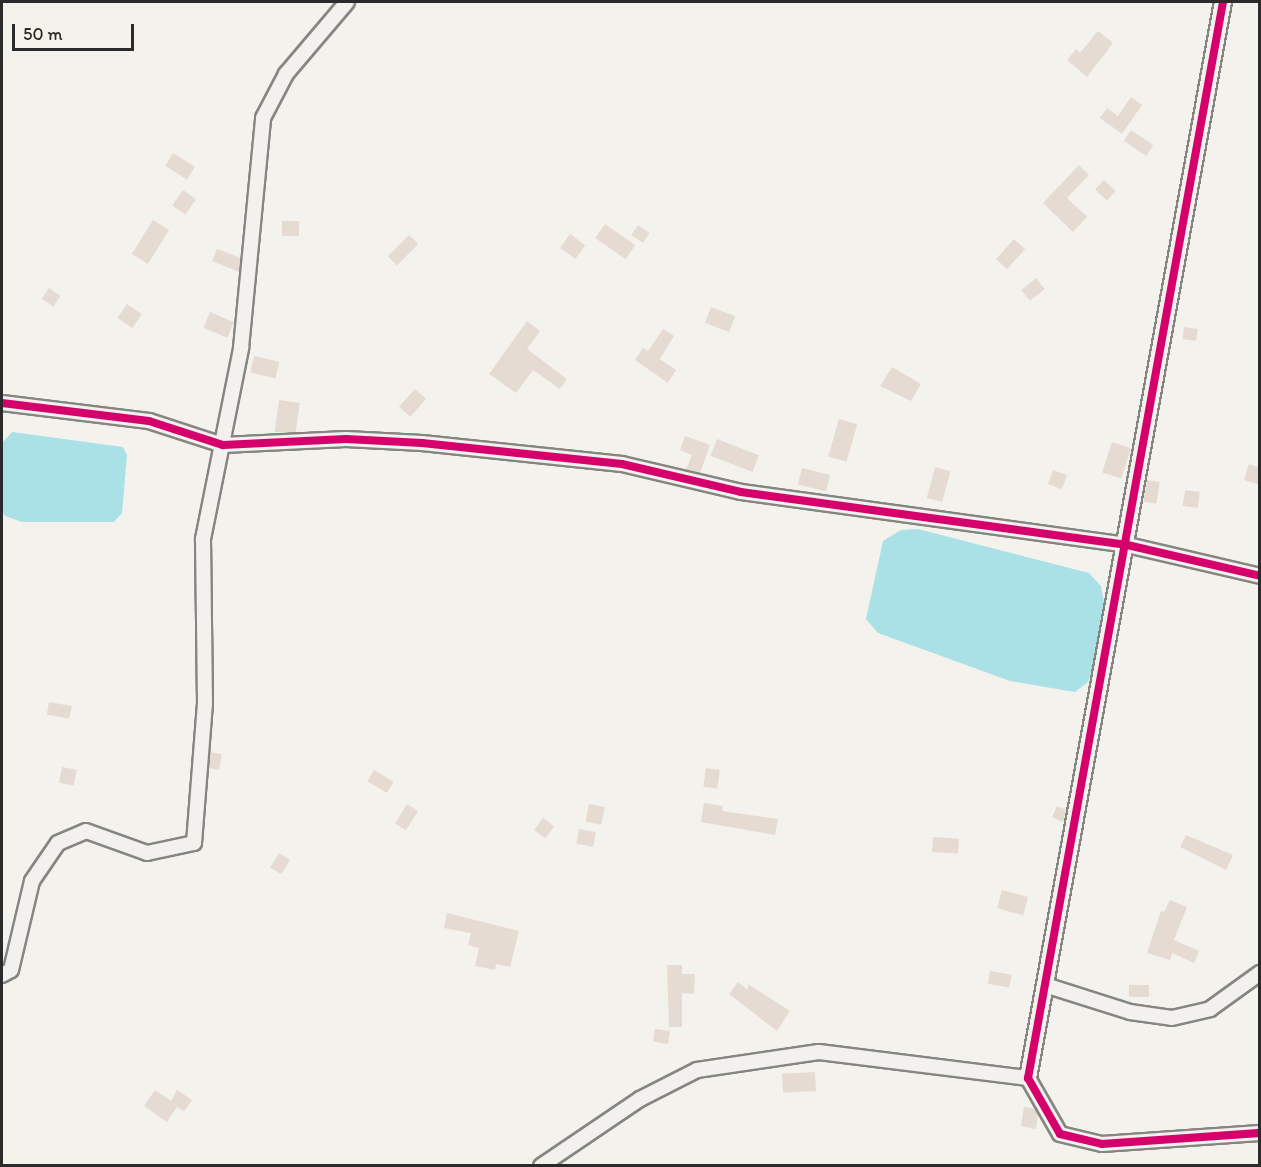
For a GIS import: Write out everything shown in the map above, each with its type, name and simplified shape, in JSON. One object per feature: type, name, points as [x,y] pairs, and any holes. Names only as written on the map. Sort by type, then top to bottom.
[{"type":"street","points":[[2,975],[11,970],[32,881],[58,843],[86,831],[147,853],[194,843],[205,703],[203,539],[242,348],[263,118],[286,74],[347,2]]},
{"type":"street","points":[[1223,2],[1028,1078],[1060,1134],[1102,1144],[1260,1133]]},
{"type":"street","points":[[2,403],[149,421],[223,445],[379,441],[622,464],[741,492],[1123,544],[1260,576]]},
{"type":"street","points":[[1045,985],[1130,1012],[1172,1018],[1210,1009],[1260,973]]},
{"type":"street","points":[[542,1166],[640,1099],[697,1070],[819,1052],[1028,1078]]},
{"type":"water","points":[[12,432],[123,447],[127,455],[122,513],[114,522],[22,522],[5,516],[2,512],[2,443]]},
{"type":"water","points":[[918,529],[1089,573],[1101,586],[1104,602],[1103,630],[1088,682],[1075,692],[1010,681],[878,633],[866,619],[883,541],[901,530]]},
{"type":"building","points":[[1098,31],[1113,43],[1087,77],[1067,60],[1076,49],[1080,53]]},
{"type":"building","points":[[1131,97],[1142,105],[1122,134],[1100,118],[1107,108],[1118,116]]},
{"type":"building","points":[[1131,130],[1153,145],[1146,156],[1124,141]]},
{"type":"building","points":[[173,153],[195,167],[187,179],[165,166]]},
{"type":"building","points":[[1079,165],[1089,175],[1067,198],[1087,217],[1073,232],[1043,203]]},
{"type":"building","points":[[1104,180],[1116,191],[1107,200],[1095,190]]},
{"type":"building","points":[[183,190],[196,199],[185,215],[172,206]]},
{"type":"building","points":[[153,220],[169,230],[148,264],[132,254]]},
{"type":"building","points":[[282,221],[299,221],[299,236],[282,236]]},
{"type":"building","points":[[605,224],[635,245],[626,259],[595,238]]},
{"type":"building","points":[[638,225],[650,233],[643,243],[631,235]]},
{"type":"building","points":[[570,234],[585,245],[575,259],[560,248]]},
{"type":"building","points":[[409,235],[418,244],[397,265],[388,256]]},
{"type":"building","points":[[1014,239],[1025,249],[1007,269],[996,259]]},
{"type":"building","points":[[217,249],[241,258],[239,272],[212,261]]},
{"type":"building","points":[[1036,278],[1045,289],[1030,301],[1021,290]]},
{"type":"building","points":[[49,288],[61,296],[53,307],[42,299]]},
{"type":"building","points":[[127,304],[142,314],[132,328],[117,318]]},
{"type":"building","points":[[711,307],[735,316],[729,332],[705,323]]},
{"type":"building","points":[[210,312],[234,322],[227,338],[203,328]]},
{"type":"building","points":[[527,321],[540,331],[527,349],[567,379],[560,389],[533,370],[516,393],[489,374]]},
{"type":"building","points":[[1184,327],[1198,329],[1196,341],[1182,339]]},
{"type":"building","points":[[663,329],[674,336],[660,359],[676,370],[668,383],[635,360],[643,348],[648,351]]},
{"type":"building","points":[[254,356],[279,362],[276,378],[250,373]]},
{"type":"building","points":[[892,367],[921,384],[911,401],[880,386]]},
{"type":"building","points":[[415,389],[426,399],[410,417],[399,407]]},
{"type":"building","points":[[279,400],[300,403],[295,435],[275,432]]},
{"type":"building","points":[[839,419],[857,424],[847,462],[828,456]]},
{"type":"building","points":[[685,436],[710,445],[700,473],[686,469],[692,455],[680,450]]},
{"type":"building","points":[[717,439],[759,455],[753,472],[711,456]]},
{"type":"building","points":[[1112,442],[1131,448],[1121,479],[1102,472]]},
{"type":"building","points":[[1249,464],[1260,468],[1260,485],[1244,480]]},
{"type":"building","points":[[935,467],[950,471],[942,502],[927,498]]},
{"type":"building","points":[[802,468],[830,475],[826,492],[798,484]]},
{"type":"building","points":[[1053,470],[1067,475],[1062,489],[1048,484]]},
{"type":"building","points":[[1147,480],[1160,482],[1156,504],[1144,502]]},
{"type":"building","points":[[1185,490],[1200,492],[1198,508],[1183,506]]},
{"type":"building","points":[[49,702],[72,706],[69,719],[47,715]]},
{"type":"building","points":[[210,752],[222,754],[219,770],[209,768]]},
{"type":"building","points":[[62,767],[77,770],[74,786],[59,783]]},
{"type":"building","points":[[706,768],[720,770],[717,789],[703,787]]},
{"type":"building","points":[[374,770],[394,782],[387,793],[367,781]]},
{"type":"building","points":[[704,803],[723,806],[722,811],[778,819],[775,835],[701,822]]},
{"type":"building","points":[[407,804],[418,811],[406,830],[395,824]]},
{"type":"building","points":[[589,804],[605,807],[601,825],[586,822]]},
{"type":"building","points":[[1057,806],[1066,810],[1063,822],[1052,817]]},
{"type":"building","points":[[543,818],[554,826],[546,838],[534,830]]},
{"type":"building","points":[[579,829],[596,832],[593,847],[576,844]]},
{"type":"building","points":[[1186,835],[1233,855],[1226,870],[1180,847]]},
{"type":"building","points":[[933,837],[959,839],[958,854],[932,852]]},
{"type":"building","points":[[279,853],[290,860],[281,874],[270,867]]},
{"type":"building","points":[[1002,890],[1028,897],[1023,915],[997,908]]},
{"type":"building","points":[[1170,900],[1187,907],[1174,940],[1199,951],[1194,963],[1172,953],[1170,960],[1147,953],[1161,911],[1164,912]]},
{"type":"building","points":[[447,913],[519,931],[510,967],[496,964],[495,970],[475,966],[479,948],[468,945],[471,933],[444,928]]},
{"type":"building","points":[[667,965],[682,965],[682,974],[695,974],[694,994],[682,993],[682,1027],[669,1027]]},
{"type":"building","points":[[990,971],[1012,975],[1009,988],[988,984]]},
{"type":"building","points":[[738,982],[748,990],[748,984],[790,1011],[777,1031],[729,994]]},
{"type":"building","points":[[1129,985],[1149,985],[1149,997],[1129,997]]},
{"type":"building","points":[[655,1029],[670,1031],[668,1044],[653,1042]]},
{"type":"building","points":[[815,1072],[816,1091],[783,1093],[782,1074]]},
{"type":"building","points":[[155,1090],[171,1101],[177,1090],[192,1100],[184,1111],[177,1107],[167,1122],[144,1106]]},
{"type":"building","points":[[1024,1107],[1036,1109],[1038,1114],[1036,1129],[1021,1126]]},
{"type":"cycle path","points":[[1223,2],[1028,1078],[1060,1134],[1102,1144],[1260,1133]]},
{"type":"cycle path","points":[[2,403],[149,421],[223,445],[346,439],[422,443],[622,464],[741,492],[1123,544],[1260,576]]}]
